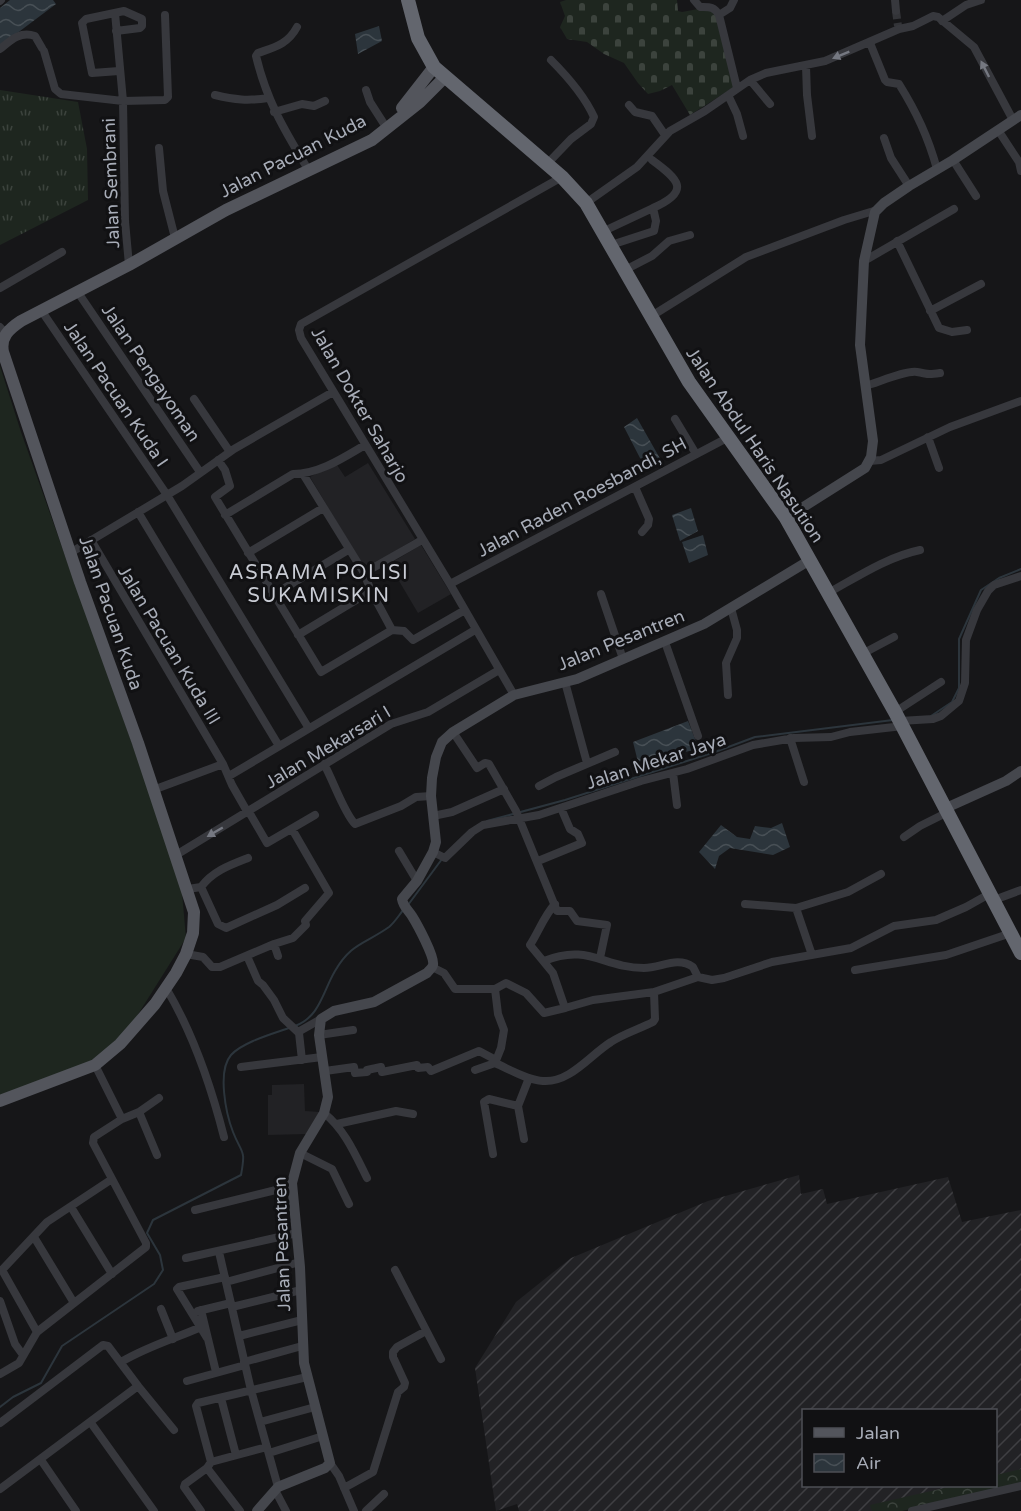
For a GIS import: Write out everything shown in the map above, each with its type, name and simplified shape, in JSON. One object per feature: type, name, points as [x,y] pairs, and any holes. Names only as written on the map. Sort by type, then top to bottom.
[{"type":"highway","name":"Jalan Abdul Haris Nasution","points":[[408,0],[418,38],[434,67],[562,177],[586,203],[689,382],[786,518],[899,719],[1021,953]]},
{"type":"main road","name":"Jalan Pacuan Kuda","points":[[389,124],[434,67]]},
{"type":"main road","name":"Jalan Pacuan Kuda","points":[[94,1065],[136,1027],[166,988],[186,954],[193,933],[194,912],[179,853],[153,790],[3,352],[3,331],[244,201],[372,140],[389,124],[420,102],[445,78]]},
{"type":"main road","points":[[0,1101],[94,1065]]},
{"type":"street","points":[[694,0],[699,7],[711,7],[719,15],[737,88]]},
{"type":"street","points":[[719,15],[730,8],[734,0]]},
{"type":"street","points":[[895,0],[896,11]]},
{"type":"street","points":[[942,21],[966,5],[981,0]]},
{"type":"street","points":[[116,31],[140,28],[142,19],[138,15],[124,11],[82,21],[92,73],[119,71]]},
{"type":"street","name":"Jalan Sembrani","points":[[115,13],[123,101],[125,221],[129,265]]},
{"type":"street","points":[[123,101],[165,100],[168,97],[165,15]]},
{"type":"street","points":[[586,203],[637,167],[665,135],[750,80],[766,73],[825,61],[870,43],[898,28],[913,26],[933,16],[974,47],[1017,118],[884,202],[877,210],[864,261],[860,345],[873,441],[869,461],[864,468],[786,518]]},
{"type":"street","points":[[297,27],[292,37],[256,56],[274,112],[309,171]]},
{"type":"street","name":"Jalan Sembrani","points":[[0,48],[16,36],[26,34],[35,36],[43,49],[58,92],[123,101]]},
{"type":"street","points":[[870,43],[885,80],[899,84],[917,114],[925,130],[937,169]]},
{"type":"street","points":[[547,164],[554,154],[591,124],[594,117],[575,86],[551,60]]},
{"type":"street","points":[[806,66],[812,136]]},
{"type":"street","points":[[750,80],[770,104]]},
{"type":"street","points":[[366,90],[370,102],[389,124]]},
{"type":"street","points":[[215,95],[248,102],[268,98]]},
{"type":"street","points":[[728,95],[737,114],[742,136]]},
{"type":"street","points":[[274,112],[302,104],[314,105],[325,100]]},
{"type":"street","points":[[629,105],[635,112],[652,116],[665,135]]},
{"type":"street","points":[[998,130],[1019,162],[1021,171]]},
{"type":"street","points":[[884,138],[891,158],[909,186]]},
{"type":"street","points":[[159,148],[163,191],[175,238]]},
{"type":"street","points":[[604,231],[674,196],[678,187],[673,176],[652,160]]},
{"type":"street","points":[[952,160],[976,196]]},
{"type":"street","name":"Jalan Dokter Saharjo","points":[[514,695],[450,584],[301,338],[299,330],[302,324],[562,177]]},
{"type":"street","points":[[611,245],[654,231],[656,221],[653,208]]},
{"type":"street","points":[[864,261],[954,209]]},
{"type":"street","points":[[650,316],[746,257],[877,210]]},
{"type":"street","points":[[110,228],[125,221]]},
{"type":"street","points":[[625,270],[652,256],[669,241],[690,235]]},
{"type":"street","points":[[897,241],[939,328],[946,331],[967,330]]},
{"type":"street","points":[[0,288],[62,252]]},
{"type":"street","points":[[930,311],[981,284]]},
{"type":"street","name":"Jalan Pengayoman","points":[[77,291],[200,472]]},
{"type":"street","name":"Jalan Pacuan Kuda I","points":[[41,310],[167,495],[308,727]]},
{"type":"street","points":[[865,386],[908,373],[917,372],[926,375],[940,373]]},
{"type":"street","points":[[333,392],[219,460],[230,486],[214,497],[273,595],[321,672],[392,630],[404,631],[413,639],[465,610]]},
{"type":"street","points":[[194,399],[230,452]]},
{"type":"street","points":[[869,461],[888,457],[950,427],[1021,400]]},
{"type":"street","points":[[675,419],[696,454]]},
{"type":"street","name":"Jalan Raden Roesbandi, SH","points":[[450,584],[729,437]]},
{"type":"street","points":[[928,437],[939,468]]},
{"type":"street","points":[[225,515],[293,474],[303,474],[341,459],[365,445]]},
{"type":"street","name":"Jalan Pacuan Kuda I","points":[[167,495],[219,460]]},
{"type":"street","points":[[303,474],[364,573],[392,630]]},
{"type":"street","points":[[635,487],[649,519],[648,525],[642,532]]},
{"type":"street","points":[[70,552],[167,495]]},
{"type":"street","points":[[248,553],[323,508]]},
{"type":"street","points":[[138,512],[279,746]]},
{"type":"street","name":"Jalan Pacuan Kuda III","points":[[91,540],[267,843],[292,829]]},
{"type":"street","points":[[364,573],[422,540]]},
{"type":"street","points":[[273,595],[348,550]]},
{"type":"street","points":[[828,593],[873,568],[920,550]]},
{"type":"street","name":"Jalan Pesantren","points":[[432,968],[433,962],[402,899],[439,855],[431,795],[436,757],[442,742],[453,732],[514,695],[577,680],[704,624],[810,560]]},
{"type":"street","name":"Jalan Mekar Jaya","points":[[439,855],[483,825],[518,815],[561,808],[753,745],[790,738],[831,737],[899,719],[933,719],[940,716],[959,701],[965,683],[966,640],[977,610],[994,585],[1021,576]]},
{"type":"street","points":[[298,635],[371,591]]},
{"type":"street","points":[[601,594],[623,659]]},
{"type":"street","points":[[728,695],[726,663],[737,638],[731,608]]},
{"type":"street","points":[[229,776],[308,727],[475,630]]},
{"type":"street","points":[[862,654],[894,637]]},
{"type":"street","points":[[665,642],[698,736]]},
{"type":"street","name":"Jalan Mekarsari I","points":[[179,853],[391,724],[428,712],[499,670]]},
{"type":"street","points":[[565,682],[587,763]]},
{"type":"street","points":[[899,719],[941,682]]},
{"type":"street","points":[[453,732],[477,768],[485,763],[489,764],[504,789],[518,815],[558,912],[570,911],[576,921],[607,925],[600,958]]},
{"type":"street","points":[[790,738],[804,782]]},
{"type":"street","points":[[539,786],[615,752]]},
{"type":"street","points":[[153,790],[223,764]]},
{"type":"street","points":[[324,764],[353,822],[359,823],[401,806],[416,797],[431,795]]},
{"type":"street","points":[[904,837],[947,810],[1006,781],[1021,771]]},
{"type":"street","points":[[673,773],[677,805]]},
{"type":"street","points":[[433,816],[452,812],[504,789]]},
{"type":"street","points":[[538,861],[582,843],[578,834],[570,829],[561,808]]},
{"type":"street","points":[[186,954],[203,957],[212,967],[216,968],[296,937],[306,925],[305,921],[329,893],[292,829],[315,815]]},
{"type":"street","points":[[399,851],[417,881]]},
{"type":"street","points":[[188,889],[201,887],[208,877],[231,864],[248,858]]},
{"type":"street","points":[[745,904],[796,908],[848,892],[881,874]]},
{"type":"street","points":[[201,887],[218,924],[226,928],[277,905],[305,888]]},
{"type":"street","points":[[294,1028],[321,1019],[334,1011],[374,1002],[397,991],[432,968],[444,973],[455,989],[495,989],[506,983],[519,988],[544,1013],[593,1000],[654,992],[698,977],[712,980],[724,978],[772,962],[851,948],[894,926],[936,920],[992,896],[1021,890]]},
{"type":"street","points":[[555,904],[546,913],[541,928],[530,945],[554,973],[565,1008]]},
{"type":"street","points":[[796,908],[812,955]]},
{"type":"street","points":[[855,970],[946,954],[1011,933]]},
{"type":"street","points":[[274,944],[278,956]]},
{"type":"street","points":[[544,961],[572,953],[626,966],[645,968],[678,962],[693,967],[698,977]]},
{"type":"street","points":[[247,956],[258,981],[274,1000],[283,1018],[294,1028],[302,1060]]},
{"type":"street","points":[[166,988],[184,1018],[224,1137]]},
{"type":"street","points":[[495,989],[498,1014],[504,1030],[495,1062]]},
{"type":"street","points":[[325,1071],[354,1067],[355,1073],[381,1067],[382,1072],[417,1065],[418,1068],[428,1067],[431,1071],[479,1052],[529,1078],[542,1082],[558,1080],[612,1041],[653,1022],[655,1019],[654,992]]},
{"type":"street","name":"Jalan Pesantren","points":[[321,1019],[319,1035],[328,1097],[324,1113],[300,1153],[292,1186],[294,1234],[300,1262],[302,1346],[307,1377],[330,1463]]},
{"type":"street","points":[[319,1035],[353,1030]]},
{"type":"street","points":[[241,1067],[322,1057]]},
{"type":"street","points":[[475,1070],[495,1062]]},
{"type":"street","points":[[94,1065],[122,1119]]},
{"type":"street","points":[[524,1139],[518,1106],[529,1078]]},
{"type":"street","points":[[0,1374],[19,1363],[37,1332],[146,1247],[93,1139],[159,1098]]},
{"type":"street","points":[[493,1154],[484,1102],[489,1099],[518,1106]]},
{"type":"street","points":[[338,1124],[396,1111],[413,1114]]},
{"type":"street","points":[[139,1112],[157,1155]]},
{"type":"street","points":[[324,1113],[338,1124],[367,1178]]},
{"type":"street","points":[[300,1153],[332,1169],[349,1204]]},
{"type":"street","points":[[37,1332],[1,1271],[47,1222],[112,1179]]},
{"type":"street","points":[[195,1210],[292,1186]]},
{"type":"street","points":[[71,1207],[112,1274]]},
{"type":"street","points":[[186,1258],[294,1234]]},
{"type":"street","points":[[34,1237],[74,1303]]},
{"type":"street","points":[[219,1252],[251,1390],[277,1488],[286,1511]]},
{"type":"street","points":[[207,1338],[178,1288],[300,1262]]},
{"type":"street","points":[[395,1270],[441,1359]]},
{"type":"street","points":[[191,1313],[300,1290]]},
{"type":"street","points":[[0,1301],[15,1344],[23,1355]]},
{"type":"street","points":[[161,1309],[173,1339]]},
{"type":"street","points":[[201,1310],[216,1372]]},
{"type":"street","points":[[239,1336],[302,1320]]},
{"type":"street","points":[[121,1362],[153,1344],[200,1328]]},
{"type":"street","points":[[344,1488],[373,1472],[398,1392],[404,1387],[405,1383],[393,1357],[393,1352],[397,1347],[426,1332]]},
{"type":"street","points":[[0,1423],[103,1345],[108,1346],[174,1430]]},
{"type":"street","points":[[187,1380],[302,1346]]},
{"type":"street","points":[[240,1511],[209,1465],[196,1406],[198,1403],[307,1377]]},
{"type":"street","points":[[0,1489],[138,1386]]},
{"type":"street","points":[[220,1398],[236,1455]]},
{"type":"street","points":[[260,1422],[315,1407]]},
{"type":"street","points":[[91,1423],[154,1511]]},
{"type":"street","points":[[201,1511],[184,1487],[209,1465],[236,1455],[268,1450],[323,1436]]},
{"type":"street","points":[[40,1460],[76,1511]]},
{"type":"street","points":[[257,1511],[277,1488],[325,1468],[330,1463],[344,1488],[351,1510]]},
{"type":"street","points":[[912,1511],[1021,1486]]},
{"type":"street","points":[[366,1511],[384,1494]]},
{"type":"shaded area","points":[[335,462],[345,477],[368,463],[415,539],[371,566],[362,564],[310,477]]},
{"type":"shaded area","points":[[421,545],[451,594],[418,613],[389,564]]},
{"type":"shaded area","points":[[304,1084],[305,1111],[320,1112],[307,1134],[268,1135],[268,1095],[272,1095],[272,1085]]},
{"type":"shaded area","points":[[799,1175],[801,1194],[823,1189],[827,1204],[948,1177],[962,1222],[1021,1210],[1021,1480],[997,1486],[997,1409],[802,1409],[802,1487],[993,1487],[899,1511],[519,1511],[517,1504],[496,1511],[475,1368],[516,1302],[571,1258],[708,1201]]},
{"type":"green space","points":[[566,0],[677,0],[678,11],[682,12],[709,7],[716,16],[734,87],[690,115],[672,85],[648,94],[624,63],[604,54],[587,42],[567,39],[560,27],[565,16],[560,2]]},
{"type":"green space","points":[[0,90],[78,102],[87,149],[88,200],[0,245]]},
{"type":"green space","points":[[0,366],[21,432],[149,791],[182,892],[186,938],[120,1043],[94,1063],[0,1097]]},
{"type":"green space","points":[[1021,1469],[1021,1483],[902,1511],[872,1511],[870,1505],[949,1487],[997,1487],[997,1475]]},
{"type":"water","points":[[10,0],[53,0],[56,4],[0,46],[0,8]]},
{"type":"water","points":[[379,26],[382,41],[358,54],[355,34]]},
{"type":"water","points":[[637,418],[662,462],[649,466],[640,458],[624,427]]},
{"type":"water","points":[[691,508],[698,531],[680,541],[672,515]]},
{"type":"water","points":[[703,535],[708,555],[689,563],[682,542]]},
{"type":"water","points":[[688,721],[699,749],[638,762],[633,742]]},
{"type":"water","points":[[782,823],[790,847],[773,855],[730,848],[719,856],[715,869],[699,852],[721,825],[737,837],[750,839],[755,826],[771,828]]},
{"type":"waterway","points":[[931,716],[952,702],[959,688],[959,639],[981,590],[999,578],[1021,569]]},
{"type":"waterway","points":[[487,821],[565,800],[755,737],[893,720]]},
{"type":"waterway","points":[[408,905],[442,859]]},
{"type":"waterway","points":[[295,1026],[303,1022],[315,1010],[335,971],[347,955],[389,927],[404,909]]},
{"type":"waterway","points":[[0,1407],[13,1397],[41,1383],[62,1346],[154,1284],[163,1270],[160,1255],[147,1233],[153,1220],[241,1175],[243,1156],[230,1124],[224,1093],[224,1071],[227,1062],[236,1050],[289,1028]]},
{"type":"tunnel","points":[[896,11],[898,26]]},
{"type":"district","name":"ASRAMA POLISI SUKAMISKIN","points":[[319,584]]}]
